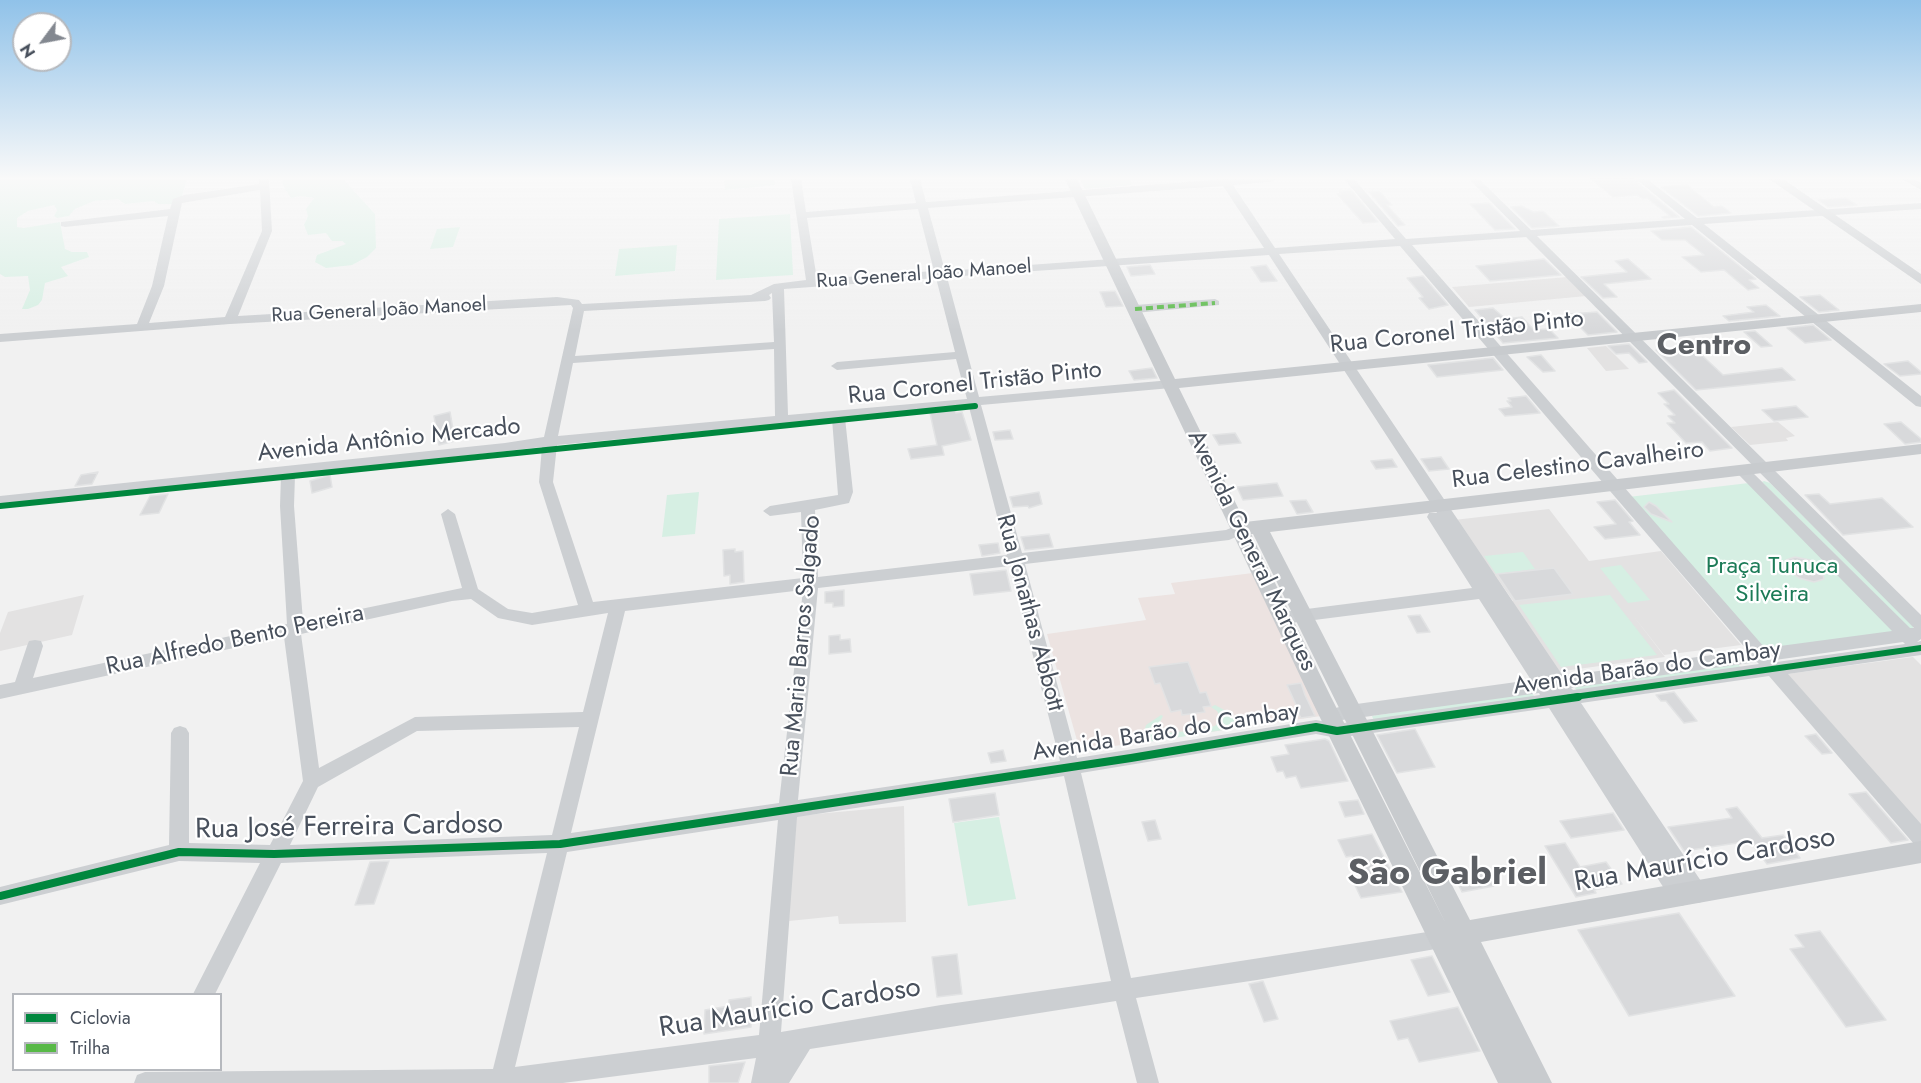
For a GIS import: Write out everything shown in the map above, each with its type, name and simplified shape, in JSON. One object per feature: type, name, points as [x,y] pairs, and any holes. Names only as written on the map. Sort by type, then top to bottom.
[{"type":"main road","name":"Avenida General Marques","points":[[1096,230],[1171,384],[1248,533],[1293,617],[1356,719],[1407,821],[1512,1083]]},
{"type":"main road","points":[[1849,230],[1921,280]]},
{"type":"main road","name":"Rua Coronel Tristão Pinto","points":[[1171,384],[1921,308]]},
{"type":"main road","name":"Rua Celestino Cavalheiro","points":[[1758,474],[1921,449]]},
{"type":"main road","name":"Rua Celestino Cavalheiro","points":[[1248,533],[1758,474],[1921,460]]},
{"type":"main road","name":"Avenida General Marques","points":[[1293,617],[1328,724],[1383,825],[1539,1083]]},
{"type":"main road","points":[[1383,825],[1407,821]]},
{"type":"main road","name":"Rua Maurício Cardoso","points":[[1452,936],[1921,852]]},
{"type":"street","points":[[142,326],[158,286],[171,230]]},
{"type":"street","points":[[230,320],[267,230]]},
{"type":"street","points":[[804,230],[812,283]]},
{"type":"street","name":"Rua Jonathas Abbott","points":[[928,230],[1070,767],[1123,990],[1148,1083]]},
{"type":"street","points":[[1252,230],[1689,895]]},
{"type":"street","points":[[1393,230],[1921,838]]},
{"type":"street","points":[[1525,230],[1634,338],[1758,474],[1914,634],[1921,649]]},
{"type":"street","name":"Rua General João Manoel","points":[[0,338],[230,320],[557,301],[575,302],[579,308],[755,298],[812,283],[1581,230]]},
{"type":"street","points":[[1704,230],[1921,403]]},
{"type":"street","points":[[778,292],[782,421]]},
{"type":"street","points":[[1135,309],[1215,303]]},
{"type":"street","points":[[579,308],[550,441],[546,482],[587,609]]},
{"type":"street","points":[[569,360],[780,345]]},
{"type":"street","points":[[837,366],[961,355]]},
{"type":"street","name":"Rua Coronel Tristão Pinto","points":[[782,421],[1171,384]]},
{"type":"street","name":"Rua Maria Barros Salgado","points":[[762,1083],[769,1045],[788,810],[811,584],[808,509],[811,506],[844,499],[846,492],[838,416]]},
{"type":"street","name":"Avenida Antônio Mercado","points":[[0,501],[505,448],[550,441],[782,421]]},
{"type":"street","points":[[288,470],[287,506],[296,617],[292,639],[312,781]]},
{"type":"street","points":[[1758,474],[1921,625]]},
{"type":"street","points":[[770,511],[811,506]]},
{"type":"street","points":[[448,514],[471,593],[478,595],[504,614],[532,619],[587,609],[1248,533]]},
{"type":"street","points":[[1293,617],[1490,592]]},
{"type":"street","name":"Rua Alfredo Bento Pereira","points":[[0,692],[294,627],[471,593]]},
{"type":"street","points":[[501,1080],[618,606]]},
{"type":"street","name":"Avenida Barão do Cambay","points":[[560,844],[1070,767],[1550,684],[1914,634]]},
{"type":"street","points":[[21,687],[35,646]]},
{"type":"street","name":"Avenida Barão do Cambay","points":[[1356,719],[1561,700],[1921,649]]},
{"type":"street","points":[[204,993],[312,781],[415,724],[589,718]]},
{"type":"street","points":[[179,852],[180,733]]},
{"type":"street","name":"Rua José Ferreira Cardoso","points":[[0,896],[179,852],[274,854],[560,844]]},
{"type":"street","name":"Rua Maurício Cardoso","points":[[146,1083],[501,1080],[769,1045],[1452,936]]},
{"type":"street","points":[[776,1083],[804,1039]]},
{"type":"shaded area","points":[[1567,277],[1587,296],[1469,307],[1452,287]]},
{"type":"shaded area","points":[[1606,346],[1629,369],[1606,371],[1587,348]]},
{"type":"shaded area","points":[[1778,422],[1795,436],[1786,438],[1788,441],[1750,445],[1731,427]]},
{"type":"shaded area","points":[[1549,509],[1589,561],[1661,551],[1741,645],[1664,655],[1631,613],[1665,657],[1556,672],[1509,602],[1513,601],[1454,520]]},
{"type":"shaded area","points":[[1253,573],[1321,716],[1080,751],[1047,634],[1146,620],[1138,598],[1175,594],[1171,583]]},
{"type":"shaded area","points":[[84,595],[72,635],[0,651],[0,633],[8,612]]},
{"type":"shaded area","points":[[1913,657],[1921,665],[1921,827],[1787,674]]},
{"type":"shaded area","points":[[904,806],[906,922],[839,924],[838,916],[789,921],[794,816]]},
{"type":"green space","points":[[0,230],[61,230],[65,249],[72,252],[87,252],[89,257],[61,267],[68,276],[45,283],[42,300],[38,305],[28,309],[22,309],[30,290],[28,276],[5,277],[0,274]]},
{"type":"green space","points":[[306,230],[375,230],[376,248],[367,257],[352,265],[326,268],[315,262],[317,255],[346,244],[342,241],[332,241],[326,233],[308,235]]},
{"type":"green space","points":[[437,230],[459,230],[453,247],[430,249]]},
{"type":"green space","points":[[718,230],[791,230],[793,275],[716,280]]},
{"type":"green space","points":[[677,245],[675,271],[615,276],[619,249]]},
{"type":"green space","points":[[1762,482],[1770,483],[1913,628],[1910,629]]},
{"type":"green space","name":"Praça Tunuca Silveira","points":[[1749,483],[1897,633],[1764,652],[1628,497]]},
{"type":"green space","points":[[699,492],[695,534],[662,537],[667,495]]},
{"type":"green space","points":[[1523,552],[1535,569],[1496,574],[1484,556]]},
{"type":"green space","points":[[1621,565],[1650,600],[1628,603],[1600,568]]},
{"type":"green space","points":[[1610,595],[1657,655],[1561,667],[1519,605]]},
{"type":"green space","points":[[1738,664],[1742,669],[1578,692],[1574,687]]},
{"type":"green space","points":[[1531,692],[1535,697],[1374,721],[1372,716]]},
{"type":"green space","points":[[1215,705],[1228,712],[1242,727],[1204,733],[1204,728],[1215,726],[1221,719],[1217,711],[1211,707]]},
{"type":"green space","points":[[1161,715],[1163,716],[1159,724],[1166,733],[1189,731],[1193,735],[1141,743],[1146,725]]},
{"type":"green space","points":[[999,817],[1016,899],[968,906],[954,823]]},
{"type":"building","points":[[1694,230],[1756,279],[1749,280],[1759,288],[1748,290],[1724,270],[1701,272],[1682,257],[1704,255],[1685,240],[1662,240],[1651,231]]},
{"type":"building","points":[[1544,259],[1561,275],[1490,281],[1476,266]]},
{"type":"building","points":[[1628,259],[1651,279],[1604,284],[1617,297],[1603,298],[1581,277],[1627,272],[1615,261]]},
{"type":"building","points":[[1150,265],[1155,274],[1131,276],[1127,267]]},
{"type":"building","points":[[1266,265],[1277,281],[1261,282],[1251,267]]},
{"type":"building","points":[[1423,276],[1448,305],[1429,309],[1419,298],[1423,297],[1407,278]]},
{"type":"building","points":[[1115,291],[1123,306],[1106,307],[1100,292]]},
{"type":"building","points":[[1820,295],[1839,310],[1819,312],[1800,297]]},
{"type":"building","points":[[1766,305],[1780,316],[1729,321],[1723,316],[1754,312],[1747,307]]},
{"type":"building","points":[[1493,308],[1506,319],[1522,317],[1534,330],[1549,329],[1558,338],[1503,343],[1475,310]]},
{"type":"building","points":[[1597,312],[1617,332],[1588,335],[1567,314]]},
{"type":"building","points":[[1813,325],[1831,340],[1805,343],[1787,328]]},
{"type":"building","points":[[1755,331],[1772,346],[1761,347],[1744,332]]},
{"type":"building","points":[[1629,344],[1647,362],[1639,363],[1629,353],[1616,354],[1608,346]]},
{"type":"building","points":[[1693,347],[1723,375],[1782,368],[1795,380],[1696,390],[1656,350]]},
{"type":"building","points":[[1541,355],[1555,371],[1543,372],[1527,357]]},
{"type":"building","points":[[1493,358],[1503,370],[1437,377],[1428,365]]},
{"type":"building","points":[[1908,361],[1921,374],[1900,376],[1884,364]]},
{"type":"building","points":[[1152,368],[1157,378],[1134,380],[1129,371]]},
{"type":"building","points":[[1674,390],[1732,448],[1710,451],[1702,442],[1686,443],[1667,423],[1675,423],[1668,416],[1675,415],[1664,404],[1669,404],[1658,393]]},
{"type":"building","points":[[1526,396],[1540,413],[1505,416],[1499,409],[1512,407],[1507,401],[1511,401],[1508,398]]},
{"type":"building","points":[[1796,406],[1808,417],[1774,421],[1762,410]]},
{"type":"building","points":[[955,410],[956,413],[962,412],[971,440],[942,446],[944,455],[911,459],[908,449],[937,445],[930,413]]},
{"type":"building","points":[[450,412],[455,441],[439,445],[434,416]]},
{"type":"building","points":[[1901,422],[1921,439],[1921,442],[1905,444],[1884,424]]},
{"type":"building","points":[[1010,430],[1013,439],[995,440],[993,432]]},
{"type":"building","points":[[1235,433],[1241,443],[1219,445],[1213,435]]},
{"type":"building","points":[[1441,457],[1449,469],[1429,471],[1421,459]]},
{"type":"building","points":[[1392,459],[1397,467],[1376,469],[1371,461]]},
{"type":"building","points":[[98,472],[92,484],[75,486],[81,475]]},
{"type":"building","points":[[330,475],[332,487],[312,493],[310,481]]},
{"type":"building","points":[[1277,483],[1283,496],[1243,500],[1237,487]]},
{"type":"building","points":[[1039,492],[1042,504],[1029,508],[1028,506],[1013,507],[1010,497]]},
{"type":"building","points":[[168,494],[159,513],[140,515],[150,496]]},
{"type":"building","points":[[1819,494],[1830,504],[1882,498],[1913,527],[1843,535],[1805,495]]},
{"type":"building","points":[[1306,500],[1313,512],[1297,514],[1290,501]]},
{"type":"building","points":[[1615,500],[1633,521],[1629,522],[1640,535],[1605,539],[1594,527],[1616,524],[1597,502]]},
{"type":"building","points":[[1649,502],[1672,522],[1651,514],[1644,507]]},
{"type":"building","points":[[1049,534],[1053,547],[1025,550],[1021,537]]},
{"type":"building","points":[[998,543],[1000,553],[982,556],[979,545]]},
{"type":"building","points":[[735,549],[735,552],[743,551],[744,582],[730,584],[730,575],[724,576],[723,550]]},
{"type":"building","points":[[1795,557],[1810,560],[1822,570],[1824,579],[1814,582],[1799,578],[1787,569],[1786,560]]},
{"type":"building","points":[[1554,568],[1573,594],[1515,601],[1497,574]]},
{"type":"building","points":[[1006,570],[1011,591],[974,595],[970,574]]},
{"type":"building","points":[[844,590],[844,606],[833,607],[833,603],[825,603],[825,592]]},
{"type":"building","points":[[1420,615],[1430,632],[1417,633],[1408,616]]},
{"type":"building","points":[[840,635],[840,640],[850,639],[851,652],[829,654],[829,636]]},
{"type":"building","points":[[1188,662],[1200,693],[1206,692],[1211,706],[1203,707],[1205,712],[1182,715],[1181,710],[1171,712],[1160,683],[1155,684],[1149,667]]},
{"type":"building","points":[[1301,683],[1315,716],[1301,718],[1295,707],[1297,707],[1287,685]]},
{"type":"building","points":[[1674,692],[1697,721],[1684,723],[1666,701],[1661,701],[1656,695]]},
{"type":"building","points":[[1415,729],[1435,767],[1397,773],[1377,735]]},
{"type":"building","points":[[1816,734],[1832,753],[1822,754],[1805,736]]},
{"type":"building","points":[[1325,739],[1329,741],[1348,781],[1301,788],[1296,776],[1286,778],[1283,771],[1277,772],[1271,757],[1289,754],[1285,745]]},
{"type":"building","points":[[1003,750],[1006,761],[991,763],[988,753]]},
{"type":"building","points":[[1866,792],[1908,840],[1891,843],[1849,794]]},
{"type":"building","points":[[995,793],[999,815],[953,822],[949,799]]},
{"type":"building","points":[[1358,800],[1364,814],[1345,817],[1339,802]]},
{"type":"building","points":[[1737,807],[1762,838],[1783,835],[1800,858],[1767,864],[1750,841],[1684,851],[1668,827],[1732,818],[1726,809]]},
{"type":"building","points":[[1613,813],[1624,830],[1571,838],[1560,821]]},
{"type":"building","points":[[1155,820],[1161,839],[1148,841],[1142,822]]},
{"type":"building","points":[[1372,834],[1402,892],[1361,898],[1353,881],[1363,879],[1352,856],[1346,857],[1338,840]]},
{"type":"building","points":[[1565,843],[1580,867],[1606,862],[1622,884],[1594,890],[1596,893],[1576,897],[1545,846]]},
{"type":"building","points":[[389,861],[374,904],[355,905],[370,862]]},
{"type":"building","points":[[1486,872],[1494,886],[1462,892],[1455,878]]},
{"type":"building","points":[[1679,913],[1735,996],[1629,1016],[1578,930]]},
{"type":"building","points":[[1820,931],[1886,1020],[1846,1027],[1790,949],[1804,947],[1795,935]]},
{"type":"building","points":[[957,954],[962,994],[937,997],[932,957]]},
{"type":"building","points":[[1432,956],[1450,992],[1428,996],[1411,960]]},
{"type":"building","points":[[1263,981],[1278,1019],[1264,1022],[1249,984]]},
{"type":"building","points":[[751,997],[751,1027],[704,1034],[705,1010],[729,1006],[729,1000]]},
{"type":"building","points":[[1458,1007],[1480,1051],[1419,1062],[1408,1038],[1398,1040],[1390,1021]]},
{"type":"building","points":[[745,1062],[738,1083],[709,1083],[709,1066]]},
{"type":"marked path","points":[[1135,309],[1215,303]]},
{"type":"cycle path","points":[[0,506],[975,406]]},
{"type":"cycle path","points":[[0,896],[179,852],[274,854],[560,844],[1131,758],[1316,727],[1337,731],[1921,648]]},
{"type":"district","name":"Centro","points":[[1704,347]]},
{"type":"district","name":"São Gabriel","points":[[1447,875]]}]
